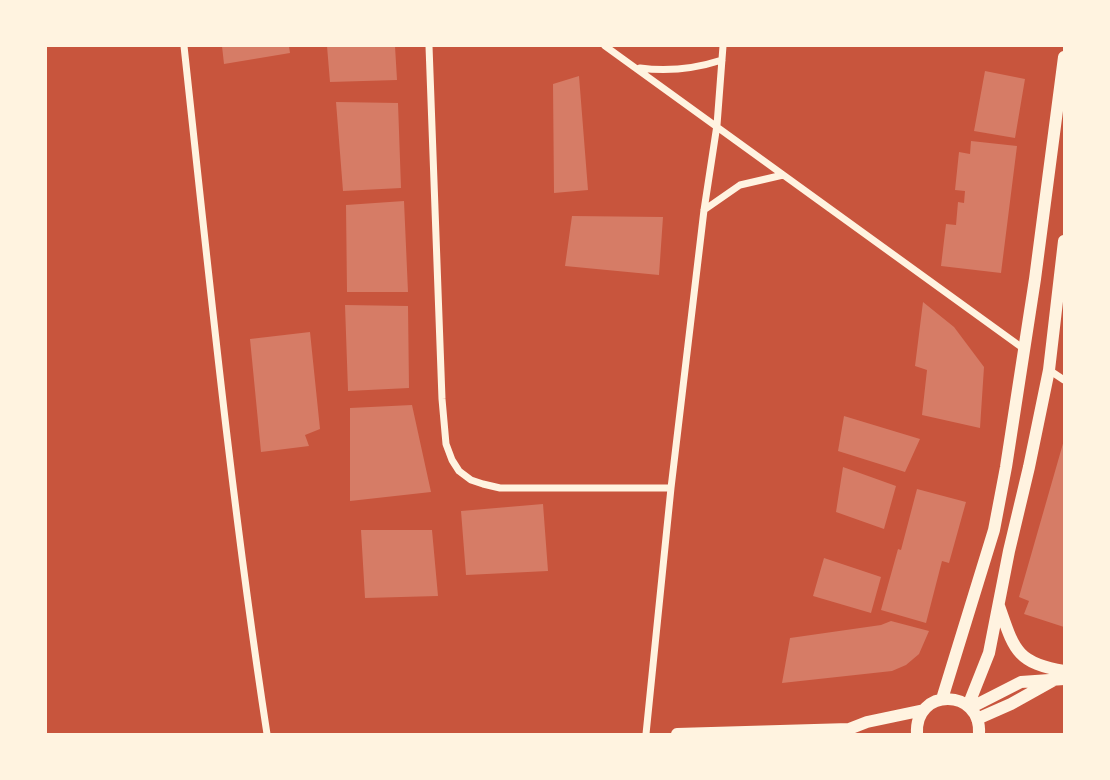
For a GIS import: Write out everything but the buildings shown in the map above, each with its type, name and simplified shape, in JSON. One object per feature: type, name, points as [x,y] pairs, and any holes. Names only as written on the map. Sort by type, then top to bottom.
[{"type":"street","points":[[184,46],[223,403],[267,734]]},
{"type":"street","points":[[429,46],[442,399],[446,444],[452,460],[471,480],[500,488],[671,488]]},
{"type":"street","points":[[605,46],[1024,349]]},
{"type":"street","points":[[646,734],[671,488],[704,210],[717,125],[723,46]]},
{"type":"street","points":[[942,699],[994,530],[1014,422],[1065,57]]},
{"type":"street","points":[[636,67],[680,70],[722,60]]},
{"type":"street","points":[[704,210],[740,185],[783,175]]},
{"type":"street","points":[[979,734],[972,711],[989,653],[1049,370],[1065,241]]},
{"type":"street","points":[[1049,370],[1065,380]]},
{"type":"street","points":[[998,604],[1011,639],[1023,658],[1050,669],[1061,677]]},
{"type":"street","points":[[972,711],[1021,682],[1061,677]]},
{"type":"street","points":[[677,734],[855,732],[867,722],[924,710],[942,699],[960,701],[972,711]]},
{"type":"street","points":[[917,734],[917,724],[924,710]]}]
